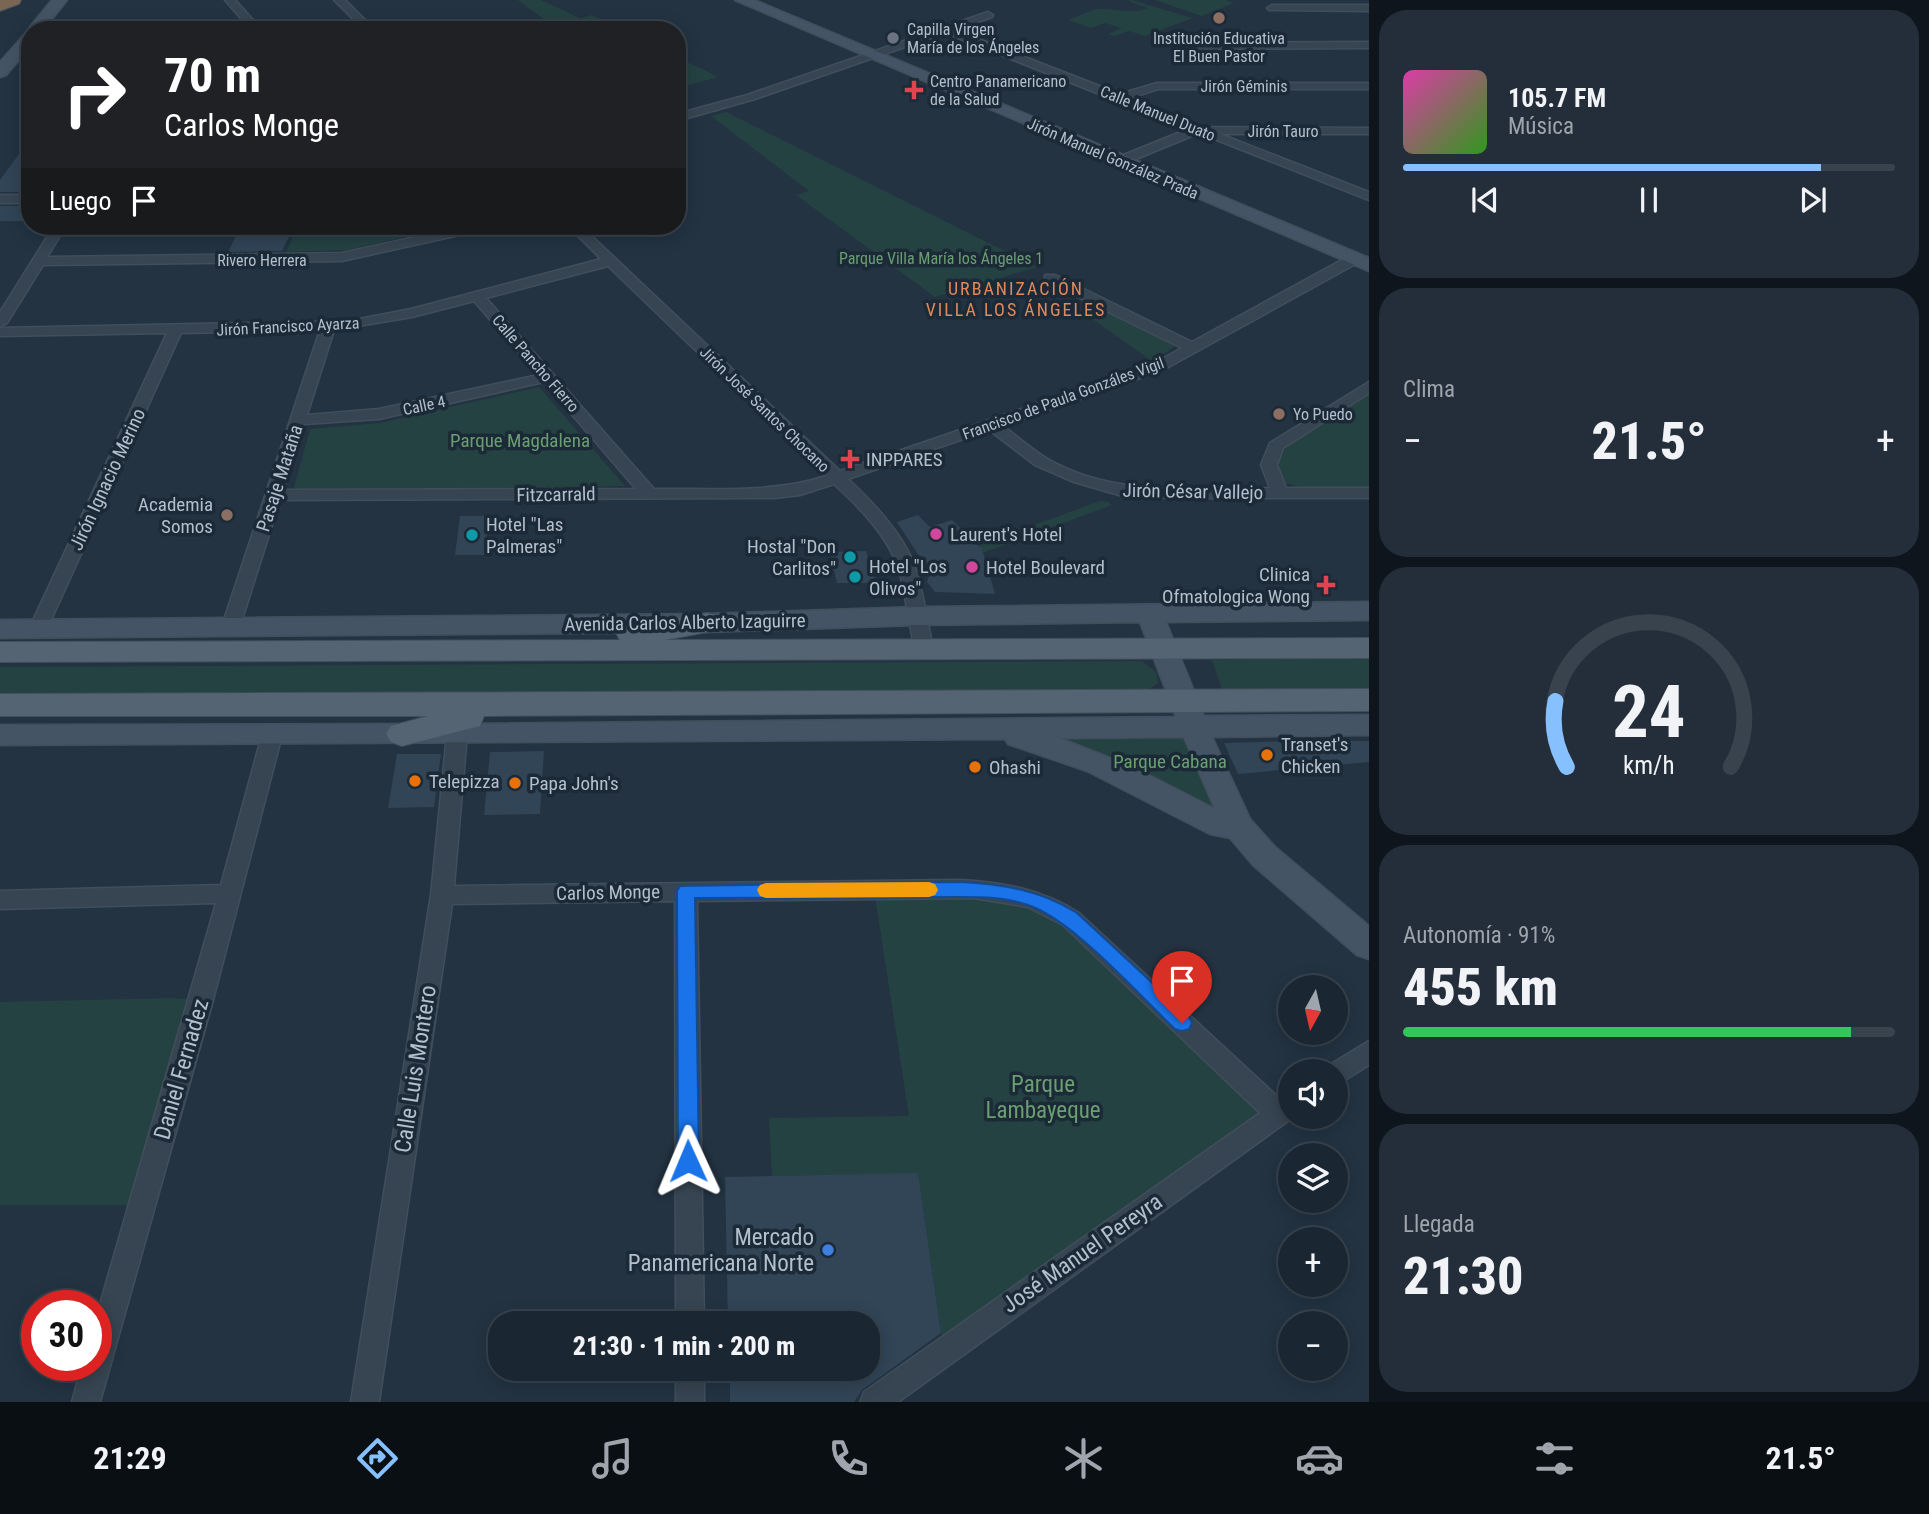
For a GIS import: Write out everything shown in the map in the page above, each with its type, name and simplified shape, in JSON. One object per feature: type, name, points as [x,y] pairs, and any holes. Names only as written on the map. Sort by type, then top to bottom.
[{"type":"highway","points":[[0,5],[12,0]]},
{"type":"main road","points":[[526,651],[558,641],[643,634],[707,623]]},
{"type":"main road","name":"Avenida Carlos Alberto Izaguirre","points":[[0,651],[39,640],[526,651],[1369,648]]},
{"type":"main road","points":[[0,705],[517,705],[931,716],[1190,715],[1369,700]]},
{"type":"main road","points":[[402,734],[517,705]]},
{"type":"street","points":[[43,21],[60,0]]},
{"type":"street","points":[[230,0],[249,21]]},
{"type":"street","points":[[339,0],[361,21]]},
{"type":"street","name":"Jirón Manuel González Prada","points":[[742,0],[1362,262]]},
{"type":"street","points":[[1272,8],[1369,8]]},
{"type":"street","points":[[686,115],[751,97],[988,15]]},
{"type":"street","name":"Calle Manuel Duato","points":[[946,30],[1369,196]]},
{"type":"street","points":[[1188,46],[1369,45]]},
{"type":"street","points":[[0,72],[21,48]]},
{"type":"street","name":"Jirón Géminis","points":[[1120,98],[1157,86],[1369,86]]},
{"type":"street","name":"Jirón Tauro","points":[[1120,161],[1189,131],[1369,131]]},
{"type":"street","points":[[1342,131],[1369,141]]},
{"type":"street","points":[[0,199],[21,199]]},
{"type":"street","points":[[0,323],[54,235]]},
{"type":"street","name":"Rivero Herrera","points":[[38,261],[342,257],[441,235]]},
{"type":"street","name":"Jirón José Santos Chocano","points":[[584,235],[863,502],[902,556],[924,650]]},
{"type":"street","name":"Jirón Francisco Ayarza","points":[[0,332],[328,327],[383,320],[611,261]]},
{"type":"street","name":"Francisco de Paula Gonzáles Vigil","points":[[837,478],[1147,371],[1362,262]]},
{"type":"street","points":[[1050,278],[1191,347]]},
{"type":"street","name":"Calle Pancho Fierro","points":[[478,297],[649,493]]},
{"type":"street","name":"Pasaje Mataña","points":[[230,629],[328,327]]},
{"type":"street","name":"Jirón Ignacio Merino","points":[[39,640],[175,330]]},
{"type":"street","name":"Calle 4","points":[[298,420],[379,414],[548,377]]},
{"type":"street","points":[[1279,493],[1269,465],[1276,446],[1369,386]]},
{"type":"street","name":"Jirón César Vallejo","points":[[992,425],[1041,462],[1100,486],[1138,492],[1369,493]]},
{"type":"street","name":"Fitzcarrald","points":[[273,495],[784,492],[837,478]]},
{"type":"street","name":"Avenida Carlos Alberto Izaguirre","points":[[0,629],[39,640],[230,629],[707,623],[1149,612],[1369,611]]},
{"type":"street","points":[[1149,612],[1234,818],[1264,856],[1369,945]]},
{"type":"street","points":[[970,729],[1190,715],[1369,725]]},
{"type":"street","points":[[0,735],[457,734],[931,716],[970,729],[1028,739],[1078,756],[1147,786],[1221,826],[1231,826],[1234,818]]},
{"type":"street","name":"Daniel Fernadez","points":[[86,1402],[201,1000],[272,734]]},
{"type":"street","name":"Calle Luis Montero","points":[[365,1402],[442,895],[457,734]]},
{"type":"street","points":[[686,891],[690,1311]]},
{"type":"street","name":"Carlos Monge","points":[[442,895],[686,891],[1007,892],[1039,901],[1071,919],[1278,1105]]},
{"type":"street","points":[[0,900],[228,894]]},
{"type":"street","points":[[1348,1066],[1369,1052]]},
{"type":"street","name":"José Manuel Pereyra","points":[[874,1402],[1278,1114]]},
{"type":"street","points":[[690,1381],[690,1402]]},
{"type":"green space","points":[[518,0],[541,0],[580,18],[592,15],[604,21],[546,21]]},
{"type":"green space","points":[[1155,0],[1225,0],[1234,3],[1202,16]]},
{"type":"green space","points":[[1128,1],[1192,18],[1145,36],[1129,31],[1115,36],[1108,34],[1121,28],[1105,23],[1091,28],[1068,20],[1096,9],[1130,11],[1148,8]]},
{"type":"green space","points":[[686,61],[718,77],[686,86]]},
{"type":"green space","name":"Parque Villa María los Ángeles 1","points":[[726,112],[1037,267],[935,297],[796,195],[809,191],[711,116]]},
{"type":"green space","points":[[294,235],[414,235],[347,250],[286,252]]},
{"type":"green space","points":[[1097,305],[1174,347],[1152,361],[1081,311]]},
{"type":"green space","name":"Parque Magdalena","points":[[539,387],[625,486],[293,491],[310,429],[380,423]]},
{"type":"green space","points":[[1369,394],[1369,487],[1299,487],[1283,482],[1279,460],[1284,451],[1305,432]]},
{"type":"green space","points":[[1100,501],[1112,505],[925,574],[923,566]]},
{"type":"green space","points":[[1369,658],[1369,689],[1223,692],[1212,660]]},
{"type":"green space","points":[[1142,661],[1156,672],[1158,683],[1146,691],[0,694],[0,667]]},
{"type":"green space","name":"Parque Cabana","points":[[1034,733],[1181,737],[1191,743],[1217,815]]},
{"type":"green space","name":"Parque Lambayeque","points":[[874,890],[1039,900],[1278,1113],[951,1345],[941,1333],[918,1174],[772,1176],[769,1118],[909,1116]]},
{"type":"green space","points":[[172,998],[201,1000],[142,1205],[0,1205],[0,1002]]},
{"type":"building","points":[[21,151],[21,192],[0,192],[0,180]]},
{"type":"building","points":[[0,206],[21,206],[21,221],[0,221]]},
{"type":"building","points":[[236,235],[290,235],[282,251],[228,252]]},
{"type":"building","points":[[918,515],[930,527],[952,520],[982,549],[995,594],[935,592],[927,582],[930,573],[897,522]]},
{"type":"building","name":"Hotel \"Las Palmeras\"","points":[[460,516],[490,516],[484,555],[455,555]]},
{"type":"building","points":[[866,551],[876,583],[837,583],[830,552]]},
{"type":"building","points":[[1369,741],[1369,762],[1238,774],[1224,743]]},
{"type":"building","name":"Papa John's","points":[[544,751],[540,814],[484,815],[490,752]]},
{"type":"building","name":"Telepizza","points":[[397,754],[441,754],[434,807],[388,808]]},
{"type":"building","name":"Mercado Panamericana Norte","points":[[918,1173],[941,1333],[880,1377],[880,1311],[728,1311],[725,1177]]},
{"type":"building","name":"Mercado Panamericana Norte","points":[[730,1381],[874,1381],[862,1390],[854,1402],[730,1402]]},
{"type":"slow traffic","points":[[766,890],[929,890]]},
{"type":"place","name":"Institución Educativa El Buen Pastor","points":[[1219,18]]},
{"type":"place","name":"Capilla Virgen María de los Ángeles","points":[[893,38]]},
{"type":"place","name":"Centro Panamericano de la Salud","points":[[914,90]]},
{"type":"place","name":"Yo Puedo","points":[[1279,414]]},
{"type":"place","name":"INPPARES","points":[[850,459]]},
{"type":"place","name":"Academia Somos","points":[[227,515]]},
{"type":"place","name":"Laurent's Hotel","points":[[936,534]]},
{"type":"place","name":"Hotel \"Las Palmeras\"","points":[[472,535]]},
{"type":"place","name":"Hostal \"Don Carlitos\"","points":[[850,557]]},
{"type":"place","name":"Hotel Boulevard","points":[[972,567]]},
{"type":"place","name":"Hotel \"Los Olivos\"","points":[[855,577]]},
{"type":"place","name":"Clinica Ofmatologica Wong","points":[[1326,585]]},
{"type":"place","name":"Transet's Chicken","points":[[1267,755]]},
{"type":"place","name":"Ohashi","points":[[975,767]]},
{"type":"place","name":"Telepizza","points":[[415,781]]},
{"type":"place","name":"Papa John's","points":[[515,783]]},
{"type":"place","name":"Mercado Panamericana Norte","points":[[828,1250]]},
{"type":"district","name":"URBANIZACIÓN VILLA LOS ÁNGELES","points":[[1016,299]]},
{"type":"route","points":[[688,1161],[686,891],[959,889],[1018,894],[1051,906],[1071,919],[1182,1023]]}]
